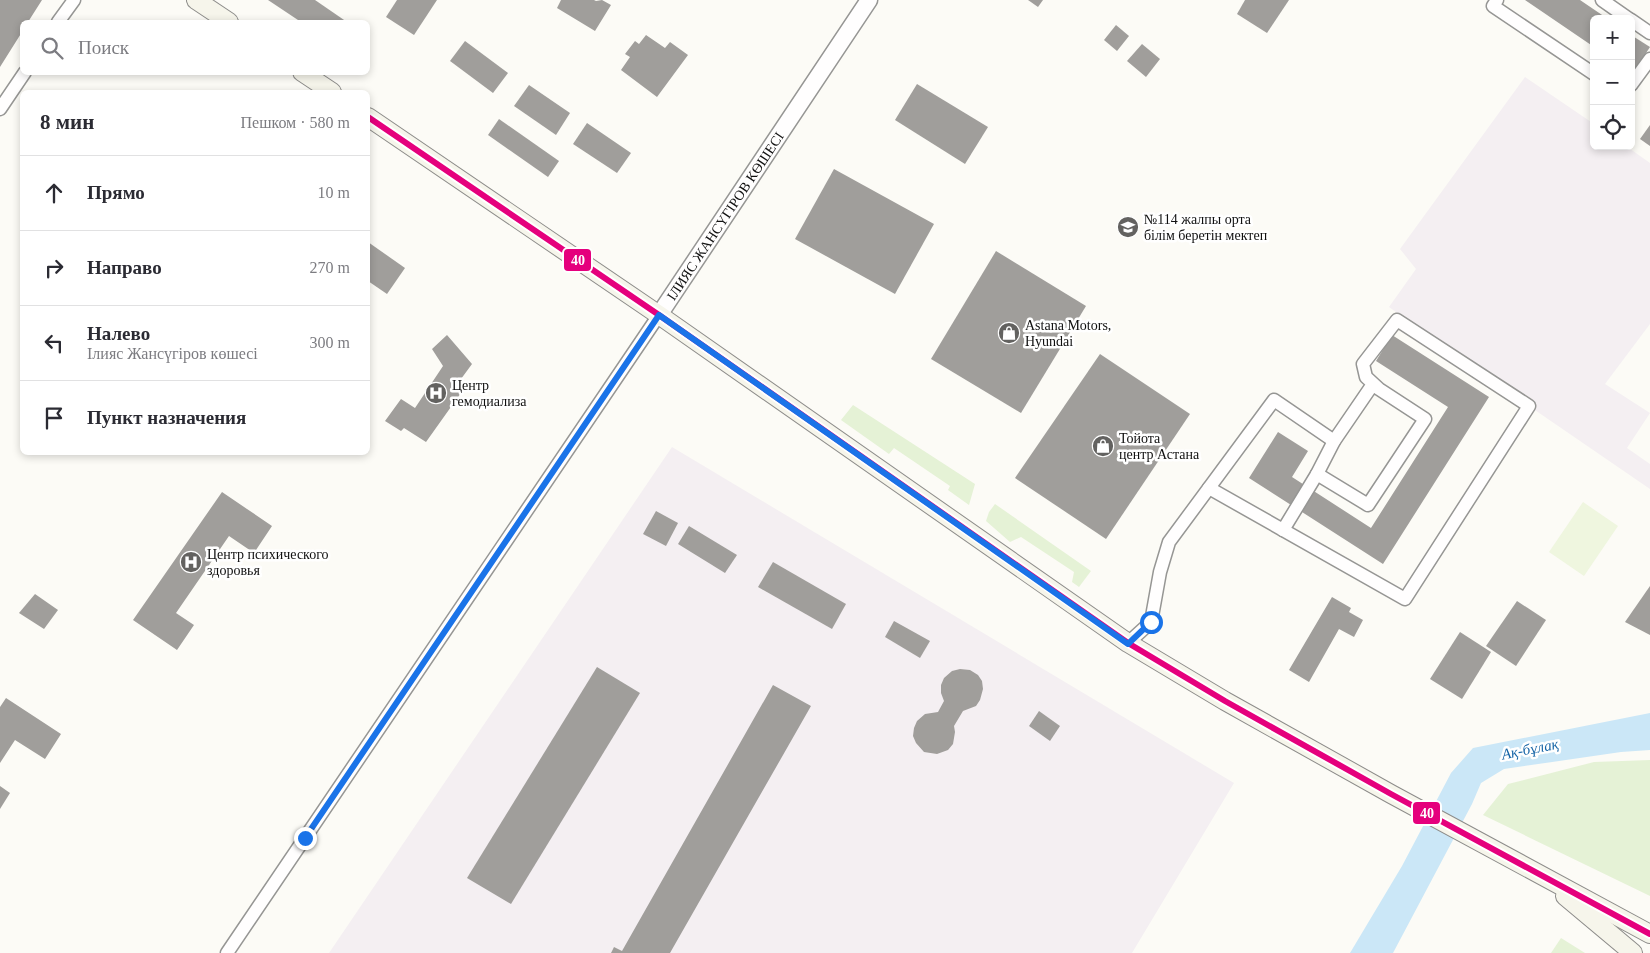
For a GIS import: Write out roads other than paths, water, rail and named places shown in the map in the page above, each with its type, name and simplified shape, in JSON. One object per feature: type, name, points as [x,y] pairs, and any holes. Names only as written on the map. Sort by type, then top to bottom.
[{"type":"main road","points":[[196,0],[226,20]]},
{"type":"main road","points":[[306,75],[329,90]]},
{"type":"main road","points":[[370,118],[659,315],[1128,644],[1224,701],[1391,794],[1650,934]]},
{"type":"main road","points":[[1542,877],[1633,953]]},
{"type":"main road","points":[[1621,918],[1650,926]]},
{"type":"street","points":[[59,20],[74,0]]},
{"type":"street","name":"ІЛИЯС ЖАНСҮГІРОВ КӨШЕСІ","points":[[227,953],[659,315],[869,0]]},
{"type":"street","points":[[1497,0],[1493,6],[1590,71]]},
{"type":"street","points":[[1602,0],[1624,15]]},
{"type":"street","points":[[1635,22],[1650,33]]},
{"type":"street","points":[[1635,80],[1650,59]]},
{"type":"street","points":[[0,109],[23,75]]},
{"type":"street","points":[[1209,488],[1405,598],[1529,406],[1397,320],[1364,364],[1366,377],[1379,389],[1425,419],[1368,505],[1318,474]]},
{"type":"street","points":[[1283,530],[1318,474],[1334,441],[1373,384]]},
{"type":"street","points":[[1128,644],[1151,622],[1160,572],[1169,542],[1274,400],[1334,441]]},
{"type":"water","name":"Ақ-бұлақ","points":[[1650,713],[1650,750],[1621,752],[1504,769],[1481,783],[1472,804],[1393,953],[1350,953],[1402,866],[1451,773],[1473,748]]},
{"type":"place","name":"№114 жалпы орта білім беретін мектеп","points":[[1128,227]]},
{"type":"place","name":"Astana Motors, Hyundai","points":[[1009,333]]},
{"type":"place","name":"Центр гемодиализа","points":[[436,393]]},
{"type":"place","name":"Тойота центр Астана","points":[[1103,446]]},
{"type":"place","name":"Центр психического здоровья","points":[[191,562]]}]
